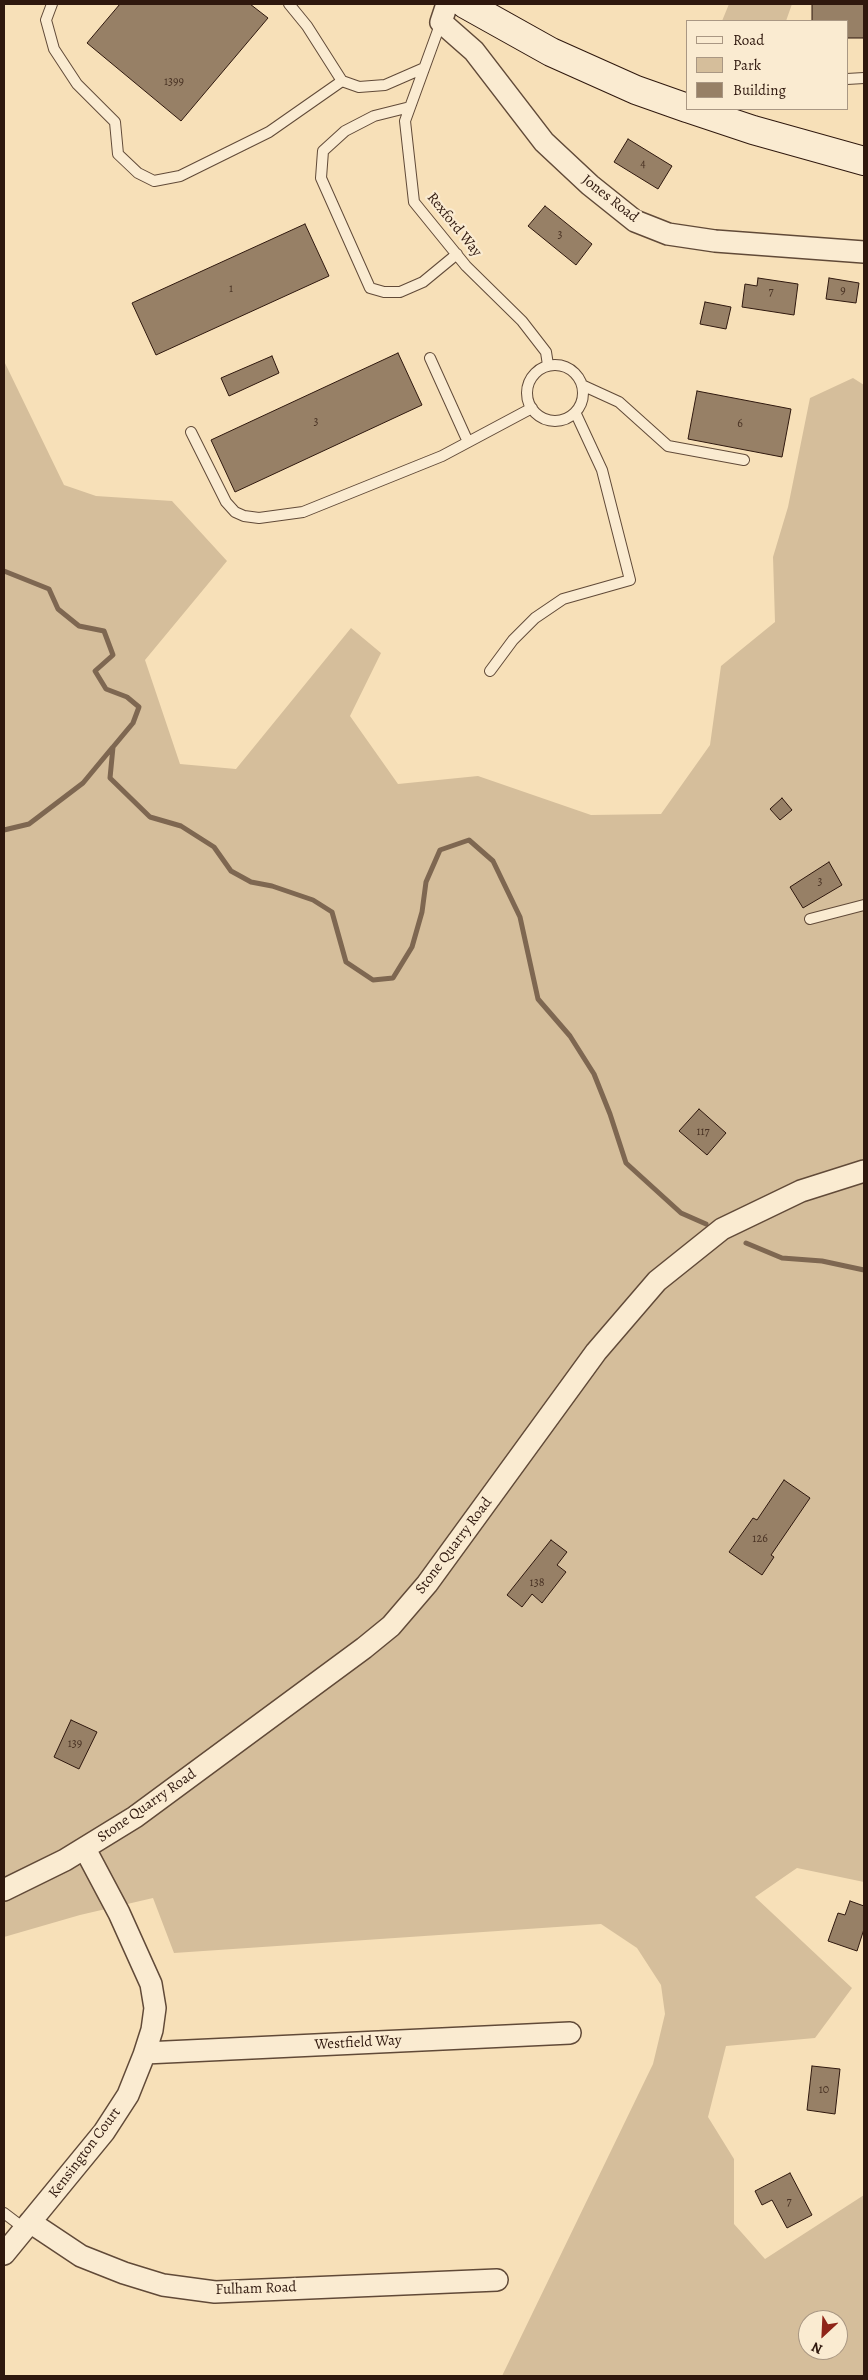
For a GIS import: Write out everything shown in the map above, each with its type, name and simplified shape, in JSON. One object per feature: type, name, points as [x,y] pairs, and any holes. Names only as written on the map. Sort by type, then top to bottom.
[{"type":"main road","points":[[465,4],[551,52],[636,90],[686,107]]},
{"type":"main road","points":[[694,110],[753,130],[864,161]]},
{"type":"street","name":"Jones Road","points":[[444,13],[544,142],[590,185],[635,221],[668,234],[715,241],[864,252]]},
{"type":"street","name":"Stone Quarry Road","points":[[4,1890],[65,1860],[135,1817],[391,1626],[427,1584],[596,1352],[657,1280],[722,1229],[801,1191],[864,1171]]},
{"type":"street","name":"Kensington Court","points":[[4,2254],[104,2132],[128,2095],[145,2053],[155,2008],[151,1984],[119,1913],[84,1849]]},
{"type":"street","name":"Westfield Way","points":[[145,2053],[570,2033]]},
{"type":"street","name":"Fulham Road","points":[[28,2226],[81,2256],[124,2273],[163,2285],[215,2292],[497,2280]]},
{"type":"lane","points":[[52,4],[46,20],[54,50],[77,84],[115,122],[118,154],[138,173],[154,181],[180,176],[269,132],[342,81]]},
{"type":"lane","points":[[289,4],[307,26],[342,81],[359,87],[385,85],[424,68]]},
{"type":"lane","name":"Rexford Way","points":[[444,13],[405,121],[414,202],[457,254],[522,321],[546,352],[548,365]]},
{"type":"lane","points":[[848,79],[864,78]]},
{"type":"lane","points":[[410,107],[374,116],[344,131],[323,151],[321,178],[370,288],[384,292],[400,292],[423,282],[457,254]]},
{"type":"lane","points":[[430,358],[468,442]]},
{"type":"lane","points":[[584,386],[583,401],[576,414],[563,421],[548,421],[535,414],[528,400],[528,386],[535,373],[548,365],[563,366],[576,373],[584,386],[619,402],[668,446],[744,460]]},
{"type":"lane","points":[[191,432],[226,502],[234,512],[244,516],[259,518],[303,512],[442,456],[532,408]]},
{"type":"lane","points":[[490,671],[513,640],[535,618],[563,600],[630,580],[602,470],[576,414]]},
{"type":"lane","points":[[810,919],[864,905]]},
{"type":"lane","points":[[4,2212],[28,2226]]},
{"type":"green space","points":[[729,4],[792,4],[786,20],[722,20]]},
{"type":"green space","points":[[4,361],[64,485],[96,496],[172,501],[227,561],[145,660],[180,764],[236,769],[351,628],[381,653],[350,716],[398,784],[478,776],[591,815],[661,814],[710,745],[721,666],[775,622],[773,557],[788,507],[810,398],[853,378],[864,385],[864,1882],[797,1868],[755,1897],[852,1988],[815,2038],[726,2046],[708,2117],[734,2159],[734,2224],[765,2259],[864,2195],[864,2376],[502,2376],[653,2064],[665,2014],[661,1985],[637,1948],[601,1924],[174,1953],[153,1898],[80,1915],[4,1937]]},
{"type":"building","points":[[120,4],[250,4],[268,18],[181,121],[87,43]]},
{"type":"building","points":[[812,4],[864,4],[864,38],[848,38],[848,20],[812,20]]},
{"type":"building","points":[[628,139],[672,166],[658,189],[614,162]]},
{"type":"building","points":[[545,206],[592,244],[576,265],[528,226]]},
{"type":"building","points":[[305,224],[329,276],[156,355],[132,303]]},
{"type":"building","points":[[758,278],[798,284],[794,315],[742,307],[745,284],[757,286]]},
{"type":"building","points":[[829,278],[859,283],[856,303],[826,299]]},
{"type":"building","points":[[705,302],[731,307],[726,329],[700,324]]},
{"type":"building","points":[[398,353],[422,405],[235,492],[211,440]]},
{"type":"building","points":[[272,356],[279,373],[229,396],[221,378]]},
{"type":"building","points":[[697,391],[791,409],[782,457],[688,439]]},
{"type":"building","points":[[782,798],[792,810],[780,820],[770,809]]},
{"type":"building","points":[[829,862],[842,885],[803,908],[790,887]]},
{"type":"building","points":[[699,1109],[726,1133],[707,1155],[679,1131]]},
{"type":"building","points":[[784,1480],[810,1498],[771,1555],[774,1557],[762,1575],[729,1552],[753,1518],[757,1520]]},
{"type":"building","points":[[551,1540],[567,1552],[557,1565],[566,1572],[542,1603],[532,1594],[522,1607],[507,1595]]},
{"type":"building","points":[[71,1720],[97,1732],[79,1769],[54,1757]]},
{"type":"building","points":[[850,1901],[864,1906],[864,1929],[857,1951],[828,1941],[838,1913],[845,1915]]},
{"type":"building","points":[[812,2066],[840,2069],[835,2114],[807,2110]]},
{"type":"building","points":[[790,2173],[812,2215],[787,2228],[772,2200],[762,2205],[755,2191]]},
{"type":"waterway","points":[[4,571],[49,589],[58,609],[79,626],[104,631],[113,655],[95,671],[106,689],[127,697],[139,707],[133,723],[113,747],[110,778],[150,817],[181,826],[214,847],[231,871],[251,882],[272,886],[313,900],[332,912],[346,962],[373,980],[393,978],[412,947],[422,912],[426,882],[440,850],[469,840],[493,861],[520,917],[538,999],[570,1036],[594,1074],[610,1114],[626,1163],[681,1213],[706,1224]]},
{"type":"waterway","points":[[4,830],[29,824],[83,783],[112,748]]},
{"type":"waterway","points":[[746,1243],[782,1258],[822,1261],[864,1270]]}]
